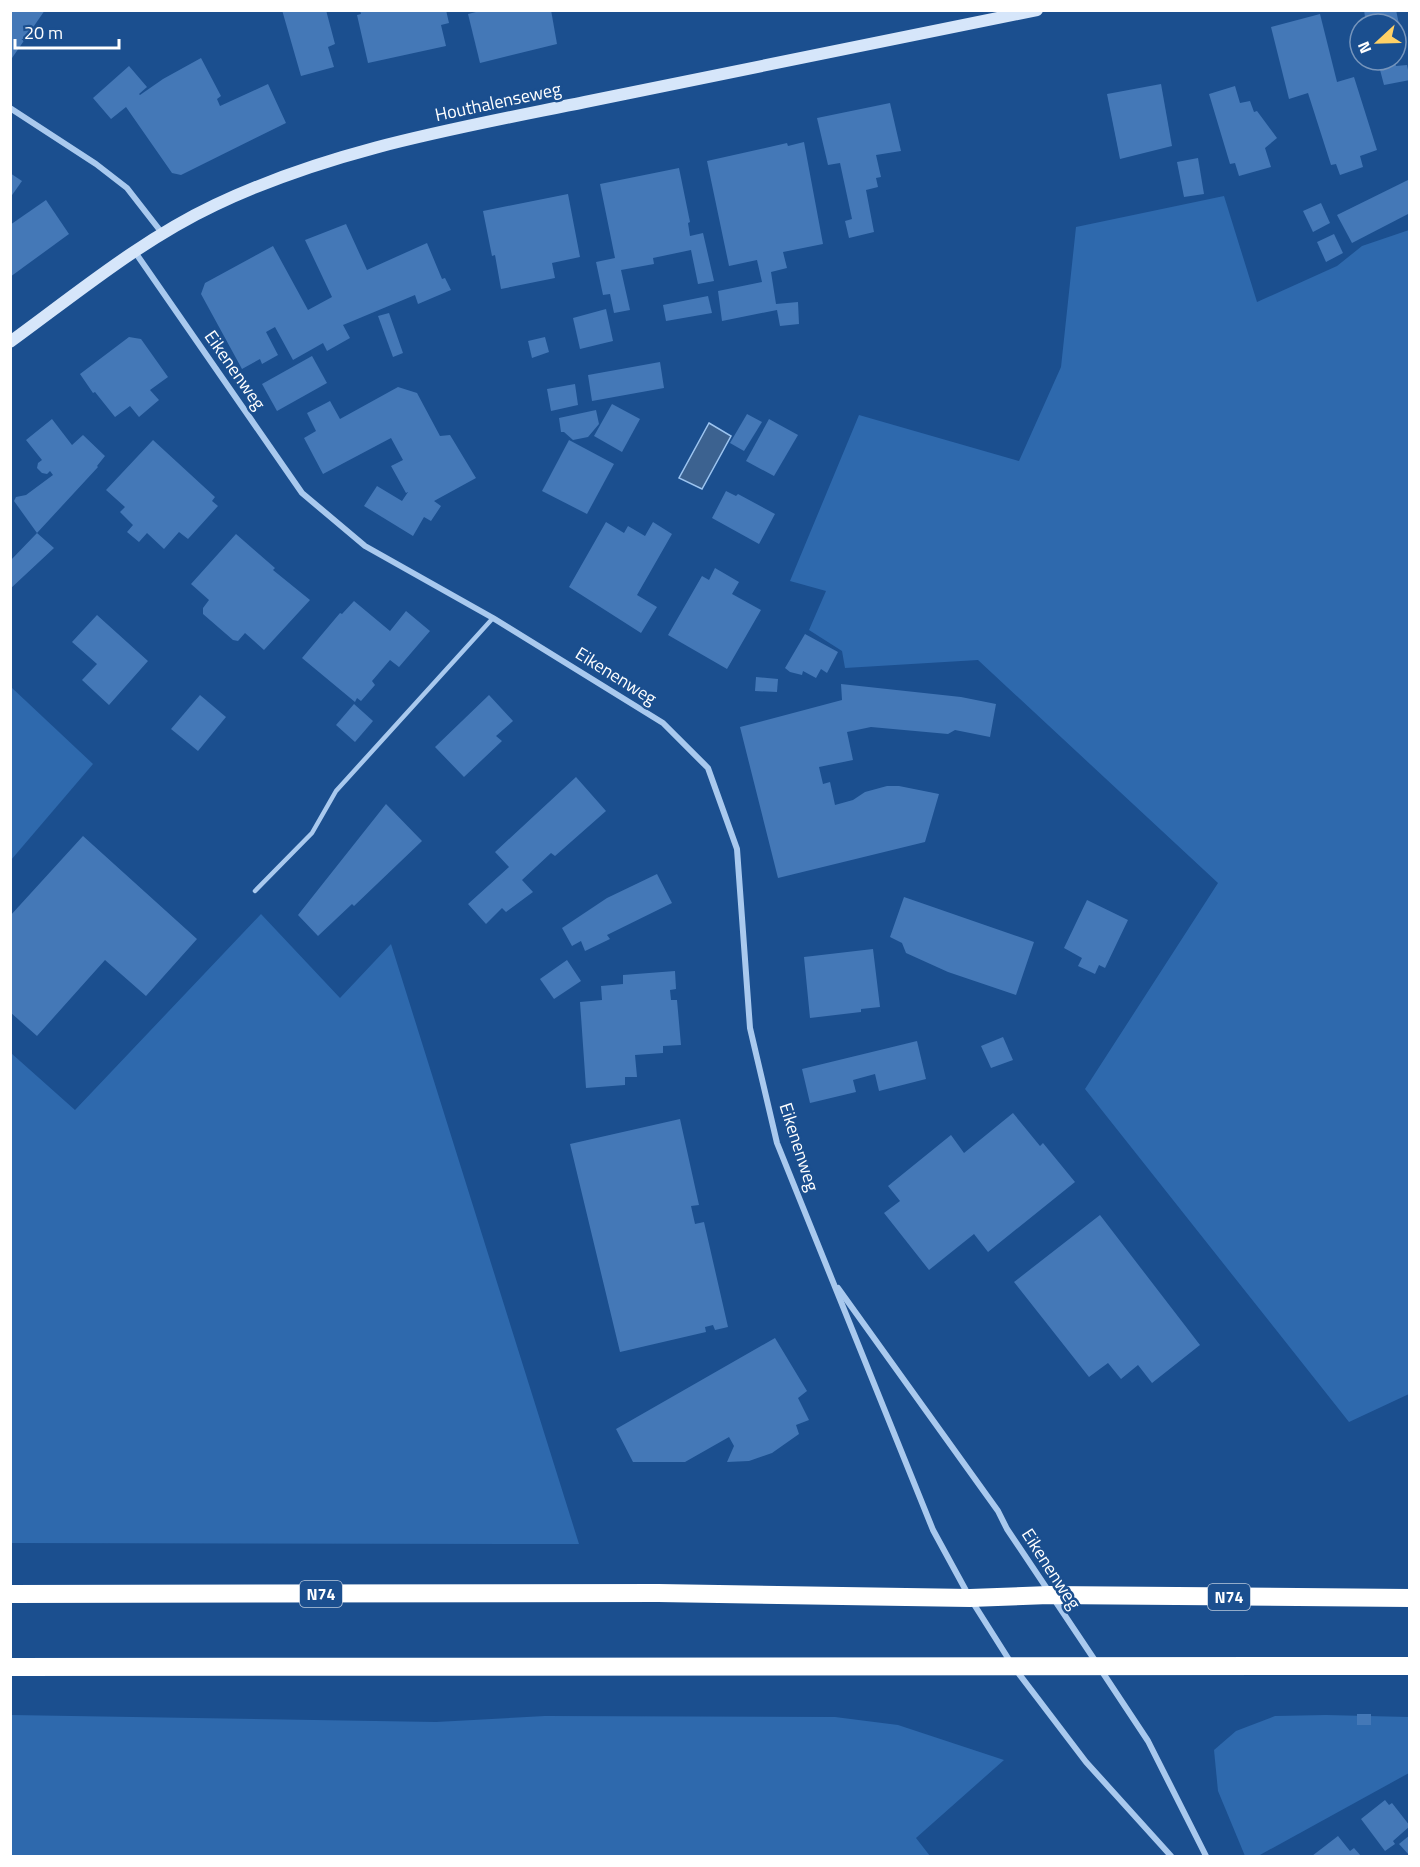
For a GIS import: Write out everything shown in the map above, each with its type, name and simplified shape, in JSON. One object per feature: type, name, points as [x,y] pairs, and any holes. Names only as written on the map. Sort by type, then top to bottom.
[{"type":"highway","name":"N74","points":[[10,1594],[658,1593],[970,1598],[1049,1595],[1410,1598]]},
{"type":"highway","points":[[10,1667],[1410,1666]]},
{"type":"street","name":"Houthalenseweg","points":[[10,342],[134,251],[214,205],[289,174],[352,152],[463,127],[1037,10]]},
{"type":"street","points":[[10,108],[96,164],[127,188],[162,234]]},
{"type":"street","name":"Eikenenweg","points":[[134,251],[302,493],[364,546],[494,618],[663,723],[708,768],[737,849],[750,1028],[777,1143],[933,1530],[970,1598],[1013,1666],[1086,1762],[1171,1857]]},
{"type":"street","name":"Eikenenweg","points":[[832,1280],[998,1511],[1049,1595],[1148,1741],[1206,1857]]},
{"type":"lane","points":[[255,891],[312,833],[336,791],[494,618]]},
{"type":"shaded area","points":[[1224,196],[1257,302],[1337,266],[1362,246],[1409,230],[1409,1394],[1349,1422],[1085,1089],[1218,883],[978,660],[845,668],[842,651],[809,630],[826,591],[790,581],[859,415],[1019,461],[1061,367],[1076,227]]},
{"type":"shaded area","points":[[709,423],[731,436],[702,489],[679,478]]},
{"type":"shaded area","points":[[11,687],[93,764],[11,860]]},
{"type":"shaded area","points":[[261,914],[340,998],[391,944],[579,1544],[11,1543],[11,1053],[75,1110]]},
{"type":"shaded area","points":[[11,1715],[436,1722],[545,1716],[835,1717],[898,1725],[1004,1760],[916,1838],[930,1856],[11,1856]]},
{"type":"shaded area","points":[[1275,1716],[1409,1717],[1409,1773],[1258,1856],[1245,1856],[1218,1791],[1214,1750],[1236,1731]]},
{"type":"building","points":[[10,10],[45,10],[10,61]]},
{"type":"building","points":[[282,10],[326,10],[335,44],[328,47],[334,67],[301,76]]},
{"type":"building","points":[[360,10],[446,10],[449,23],[441,25],[446,46],[368,63],[357,15],[361,14]]},
{"type":"building","points":[[484,10],[551,10],[557,44],[480,63],[468,14]]},
{"type":"building","points":[[1364,10],[1396,10],[1396,12],[1364,12]]},
{"type":"building","points":[[1320,14],[1337,82],[1354,77],[1377,150],[1360,156],[1363,167],[1340,175],[1336,164],[1331,165],[1308,93],[1289,99],[1271,27]]},
{"type":"building","points":[[201,58],[221,96],[217,99],[220,106],[268,84],[286,123],[181,175],[172,173],[126,107],[111,119],[93,98],[129,66],[147,87],[140,95]]},
{"type":"building","points":[[1408,70],[1410,80],[1384,85],[1381,72],[1408,72]]},
{"type":"building","points":[[1161,84],[1172,146],[1120,159],[1107,94]]},
{"type":"building","points":[[1235,86],[1240,103],[1250,101],[1254,112],[1257,111],[1277,138],[1265,148],[1271,167],[1239,176],[1235,163],[1230,164],[1209,94]]},
{"type":"building","points":[[890,103],[901,151],[876,155],[881,177],[876,178],[878,187],[866,190],[874,232],[849,238],[845,221],[852,219],[840,163],[828,165],[817,118]]},
{"type":"building","points":[[804,142],[823,244],[783,252],[787,268],[771,272],[776,304],[798,302],[799,324],[780,326],[777,310],[722,321],[718,291],[762,282],[757,260],[729,266],[707,161],[787,143],[788,146]]},
{"type":"building","points":[[1198,158],[1204,194],[1184,197],[1177,162]]},
{"type":"building","points":[[679,168],[690,222],[688,223],[690,236],[703,233],[714,281],[698,284],[691,250],[653,258],[654,264],[621,270],[630,310],[614,313],[610,294],[603,295],[596,262],[615,258],[600,184]]},
{"type":"building","points":[[10,173],[22,181],[10,198]]},
{"type":"building","points":[[1410,179],[1410,213],[1352,243],[1337,215]]},
{"type":"building","points":[[568,194],[580,257],[552,263],[555,278],[501,289],[483,211]]},
{"type":"building","points":[[46,200],[69,234],[10,277],[10,225]]},
{"type":"building","points":[[1321,203],[1330,223],[1313,232],[1303,211]]},
{"type":"building","points":[[346,224],[367,270],[427,243],[442,279],[445,278],[451,290],[418,304],[415,295],[343,325],[350,338],[327,351],[323,343],[293,360],[275,327],[266,332],[278,355],[262,364],[260,359],[242,369],[201,294],[205,283],[273,246],[308,310],[332,297],[305,240]]},
{"type":"building","points":[[1334,234],[1343,253],[1326,262],[1317,242]]},
{"type":"building","points":[[708,296],[712,313],[666,321],[663,305]]},
{"type":"building","points":[[606,309],[613,341],[580,349],[573,318]]},
{"type":"building","points":[[389,313],[403,353],[393,357],[378,316]]},
{"type":"building","points":[[129,337],[141,339],[168,377],[150,390],[159,400],[139,417],[130,406],[115,417],[95,392],[93,393],[80,374]]},
{"type":"building","points":[[545,337],[549,352],[532,358],[528,341]]},
{"type":"building","points":[[312,356],[327,383],[277,411],[262,384]]},
{"type":"building","points":[[660,362],[664,388],[592,401],[588,375]]},
{"type":"building","points":[[575,384],[578,405],[551,411],[547,389]]},
{"type":"building","points":[[398,387],[417,393],[440,436],[450,435],[476,478],[434,501],[441,506],[431,521],[424,517],[413,536],[364,506],[377,486],[402,501],[408,492],[406,493],[391,466],[403,460],[391,438],[323,474],[304,438],[316,431],[307,413],[330,401],[340,419]]},
{"type":"building","points":[[612,404],[640,419],[622,452],[594,436]]},
{"type":"building","points":[[596,410],[599,424],[588,437],[573,440],[561,432],[559,418]]},
{"type":"building","points":[[747,414],[762,422],[744,451],[730,443]]},
{"type":"building","points":[[52,419],[72,445],[83,435],[105,456],[98,467],[37,533],[14,501],[16,497],[26,495],[53,475],[50,471],[47,474],[42,473],[37,468],[38,463],[42,460],[26,440]]},
{"type":"building","points":[[769,419],[798,435],[774,476],[746,461]]},
{"type":"building","points":[[153,440],[215,497],[212,501],[218,506],[188,539],[179,532],[164,549],[147,533],[139,542],[127,532],[133,525],[120,512],[125,507],[106,490]]},
{"type":"building","points":[[569,440],[614,464],[587,514],[542,491]]},
{"type":"building","points":[[726,491],[736,496],[738,494],[775,514],[759,544],[712,518]]},
{"type":"building","points":[[606,522],[624,533],[628,526],[645,536],[653,522],[672,534],[637,595],[657,607],[641,633],[569,587]]},
{"type":"building","points":[[37,533],[54,548],[10,589],[10,561]]},
{"type":"building","points":[[236,534],[275,568],[273,570],[310,600],[264,650],[245,633],[238,641],[233,640],[203,614],[203,608],[209,600],[191,584]]},
{"type":"building","points":[[715,568],[739,582],[732,594],[761,610],[727,669],[668,635],[702,576],[709,580]]},
{"type":"building","points":[[354,601],[390,631],[406,611],[430,631],[399,667],[390,660],[372,681],[375,685],[361,701],[357,698],[355,702],[302,658],[340,613],[342,614]]},
{"type":"building","points":[[97,615],[148,661],[109,705],[82,680],[97,664],[72,642]]},
{"type":"building","points":[[805,634],[838,652],[827,673],[821,669],[816,678],[803,671],[802,675],[785,668]]},
{"type":"building","points":[[756,677],[778,679],[777,692],[755,691]]},
{"type":"building","points":[[841,684],[961,697],[996,704],[990,737],[955,730],[948,734],[871,727],[847,732],[853,760],[819,767],[823,784],[830,782],[835,805],[853,800],[865,792],[887,786],[899,786],[939,794],[925,842],[778,878],[740,727],[842,700]]},
{"type":"building","points":[[200,695],[226,717],[198,751],[171,729]]},
{"type":"building","points":[[489,695],[513,721],[496,736],[502,741],[464,777],[435,747]]},
{"type":"building","points":[[354,704],[373,721],[355,742],[336,725]]},
{"type":"building","points":[[576,777],[606,811],[555,856],[551,853],[522,880],[533,892],[506,912],[502,908],[486,924],[468,904],[509,867],[495,852]]},
{"type":"building","points":[[386,804],[422,841],[354,906],[352,904],[318,936],[298,915]]},
{"type":"building","points":[[83,836],[197,939],[146,996],[105,960],[37,1036],[10,1012],[10,916]]},
{"type":"building","points":[[657,874],[672,903],[607,935],[610,939],[585,951],[581,941],[572,946],[562,928],[607,898]]},
{"type":"building","points":[[904,897],[1034,942],[1016,995],[948,972],[906,953],[902,943],[890,937]]},
{"type":"building","points":[[1087,900],[1128,920],[1105,968],[1099,965],[1095,974],[1078,966],[1082,958],[1064,948]]},
{"type":"building","points":[[873,949],[880,1007],[861,1009],[861,1012],[810,1018],[804,957]]},
{"type":"building","points":[[567,960],[581,981],[554,999],[540,979]]},
{"type":"building","points":[[675,971],[676,989],[670,990],[671,1000],[677,1000],[681,1045],[663,1046],[663,1053],[635,1055],[637,1077],[625,1077],[625,1085],[586,1088],[580,1002],[602,1000],[601,986],[623,984],[623,975]]},
{"type":"building","points":[[1003,1037],[1013,1060],[991,1068],[981,1046]]},
{"type":"building","points":[[917,1041],[926,1079],[879,1091],[875,1074],[853,1080],[856,1092],[810,1103],[802,1069]]},
{"type":"building","points":[[1013,1113],[1040,1146],[1043,1143],[1075,1182],[988,1252],[974,1234],[929,1270],[884,1213],[900,1201],[888,1186],[951,1135],[964,1153]]},
{"type":"building","points":[[680,1119],[699,1205],[691,1206],[695,1224],[704,1222],[728,1327],[715,1330],[713,1325],[705,1327],[706,1332],[620,1352],[570,1144]]},
{"type":"building","points":[[1100,1215],[1200,1345],[1152,1383],[1138,1365],[1121,1379],[1108,1363],[1089,1377],[1014,1282]]},
{"type":"building","points":[[775,1338],[807,1391],[798,1398],[809,1420],[796,1425],[799,1434],[772,1453],[749,1461],[727,1462],[734,1446],[729,1437],[685,1462],[633,1462],[616,1429]]},
{"type":"building","points":[[1357,1714],[1371,1714],[1371,1725],[1357,1725]]},
{"type":"building","points":[[1385,1800],[1389,1805],[1392,1803],[1410,1826],[1393,1841],[1395,1844],[1385,1851],[1361,1819]]},
{"type":"building","points":[[1410,1835],[1410,1856],[1399,1844]]},
{"type":"building","points":[[1338,1836],[1350,1851],[1354,1848],[1361,1856],[1312,1856]]}]
